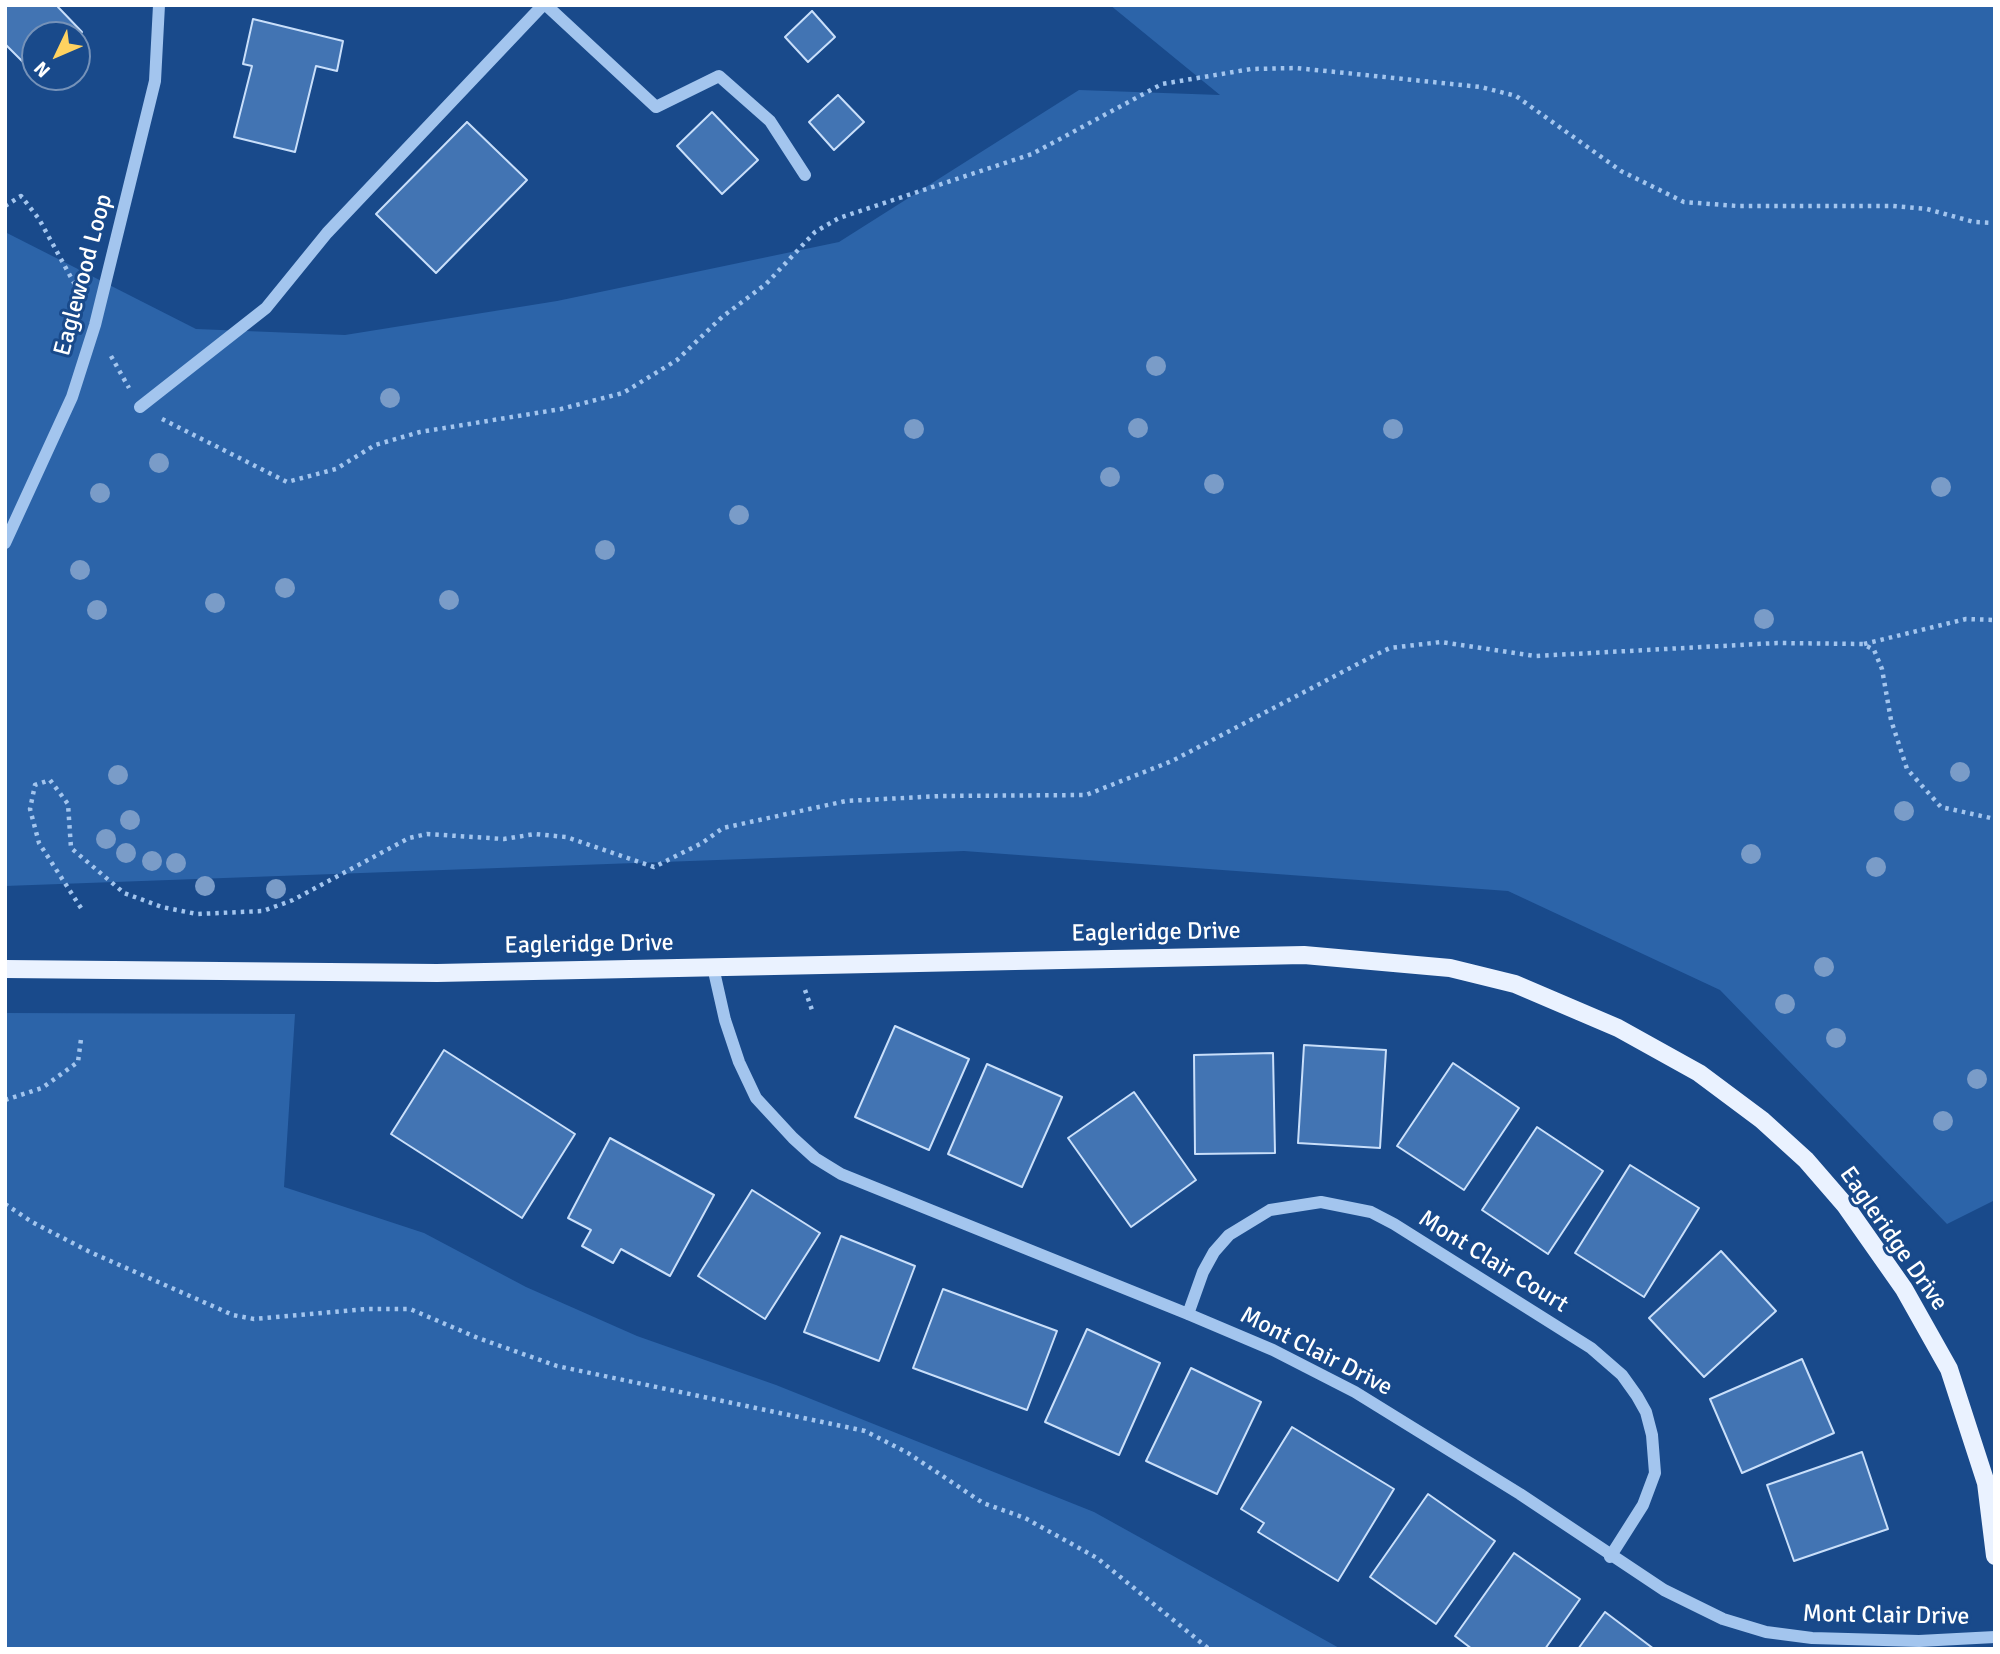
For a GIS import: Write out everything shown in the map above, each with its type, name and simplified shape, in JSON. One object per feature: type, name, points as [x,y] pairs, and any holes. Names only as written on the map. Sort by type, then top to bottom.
[{"type":"main road","name":"Eagleridge Drive","points":[[5,969],[437,973],[1304,955],[1394,961],[1463,971],[1515,984],[1618,1028],[1699,1073],[1762,1120],[1806,1160],[1845,1205],[1904,1289],[1949,1369],[1986,1483],[1995,1556]]},
{"type":"street","name":"Eaglewood Loop","points":[[5,543],[72,397],[94,325],[155,80],[159,5]]},
{"type":"street","points":[[140,407],[266,309],[327,233],[545,5],[656,107],[719,76],[770,121],[805,175]]},
{"type":"street","name":"Mont Clair Drive","points":[[713,967],[725,1020],[739,1062],[756,1098],[771,1118],[815,1158],[870,1188],[1273,1350],[1355,1392],[1508,1486],[1610,1557],[1723,1619],[1766,1632],[1856,1641],[1995,1637]]},
{"type":"street","name":"Mont Clair Court","points":[[1188,1314],[1203,1272],[1214,1252],[1229,1235],[1270,1210],[1321,1202],[1371,1212],[1394,1224],[1591,1348],[1622,1375],[1637,1396],[1646,1412],[1652,1434],[1655,1473],[1643,1505],[1610,1557]]},
{"type":"path","points":[[116,365],[140,407],[287,482],[336,469],[375,445],[420,432],[481,424],[623,393],[677,360],[722,317],[766,284],[815,232],[839,218],[1032,154],[1162,84],[1251,69],[1295,68],[1346,72],[1481,87],[1516,96],[1621,171],[1684,202],[1737,206],[1893,206],[1927,209],[1974,222],[1995,223]]},
{"type":"path","points":[[5,206],[21,196],[39,219],[74,280]]},
{"type":"path","points":[[81,908],[39,843],[30,809],[35,785],[50,779],[68,804],[71,848],[124,892],[162,907],[197,914],[251,912],[263,911],[293,900],[409,838],[427,834],[504,839],[535,834],[566,837],[654,867],[702,843],[723,828],[846,801],[941,796],[1086,795],[1172,761],[1390,649],[1441,642],[1535,656],[1777,643],[1863,644],[1966,619],[1995,620]]},
{"type":"path","points":[[1863,644],[1874,650],[1882,669],[1894,734],[1907,769],[1941,807],[1995,819]]},
{"type":"path","points":[[5,1100],[41,1088],[78,1062],[81,1039]]},
{"type":"path","points":[[5,1205],[90,1252],[233,1315],[254,1319],[367,1309],[410,1309],[478,1338],[557,1366],[865,1432],[908,1453],[983,1503],[1025,1518],[1097,1558],[1209,1649]]},
{"type":"shaded area","points":[[1110,5],[1995,5],[1995,1200],[1947,1224],[1720,990],[1508,891],[964,851],[5,886],[5,232],[196,329],[345,335],[557,301],[839,242],[1079,90],[1220,95]]},
{"type":"shaded area","points":[[5,1013],[295,1014],[284,1187],[424,1233],[526,1287],[637,1336],[776,1385],[1094,1512],[1341,1649],[5,1649]]},
{"type":"building","points":[[5,5],[60,5],[58,7],[71,21],[21,21],[21,60],[5,44]]},
{"type":"building","points":[[812,11],[835,37],[808,62],[785,37]]},
{"type":"building","points":[[253,19],[343,41],[337,71],[316,66],[295,152],[234,137],[252,66],[243,64]]},
{"type":"building","points":[[838,95],[864,122],[834,150],[809,122]]},
{"type":"building","points":[[712,112],[758,160],[722,194],[677,146]]},
{"type":"building","points":[[467,122],[527,180],[436,273],[376,214]]},
{"type":"building","points":[[895,1026],[969,1059],[929,1150],[855,1117]]},
{"type":"building","points":[[1304,1045],[1386,1050],[1380,1148],[1298,1143]]},
{"type":"building","points":[[444,1050],[575,1134],[522,1218],[391,1134]]},
{"type":"building","points":[[1273,1053],[1275,1153],[1195,1154],[1194,1055]]},
{"type":"building","points":[[1453,1063],[1519,1108],[1464,1190],[1397,1146]]},
{"type":"building","points":[[987,1064],[1062,1097],[1022,1187],[948,1154]]},
{"type":"building","points":[[1134,1092],[1196,1180],[1131,1227],[1068,1138]]},
{"type":"building","points":[[1537,1127],[1603,1171],[1548,1254],[1482,1210]]},
{"type":"building","points":[[610,1138],[714,1195],[670,1276],[621,1249],[613,1263],[582,1246],[591,1230],[568,1218]]},
{"type":"building","points":[[1630,1165],[1699,1208],[1644,1297],[1575,1253]]},
{"type":"building","points":[[752,1190],[820,1233],[765,1319],[698,1276]]},
{"type":"building","points":[[841,1236],[915,1266],[879,1361],[804,1332]]},
{"type":"building","points":[[1721,1251],[1776,1311],[1704,1377],[1649,1318]]},
{"type":"building","points":[[943,1289],[1057,1331],[1027,1410],[913,1368]]},
{"type":"building","points":[[1087,1329],[1160,1363],[1119,1455],[1045,1422]]},
{"type":"building","points":[[1802,1359],[1834,1433],[1742,1473],[1710,1399]]},
{"type":"building","points":[[1191,1368],[1261,1402],[1217,1494],[1146,1461]]},
{"type":"building","points":[[1292,1427],[1394,1489],[1338,1581],[1258,1532],[1264,1523],[1241,1509]]},
{"type":"building","points":[[1862,1452],[1888,1529],[1794,1561],[1767,1485]]},
{"type":"building","points":[[1428,1494],[1495,1541],[1436,1624],[1370,1577]]},
{"type":"building","points":[[1514,1553],[1580,1599],[1545,1649],[1472,1649],[1455,1636]]},
{"type":"building","points":[[1605,1612],[1654,1649],[1578,1649]]}]
